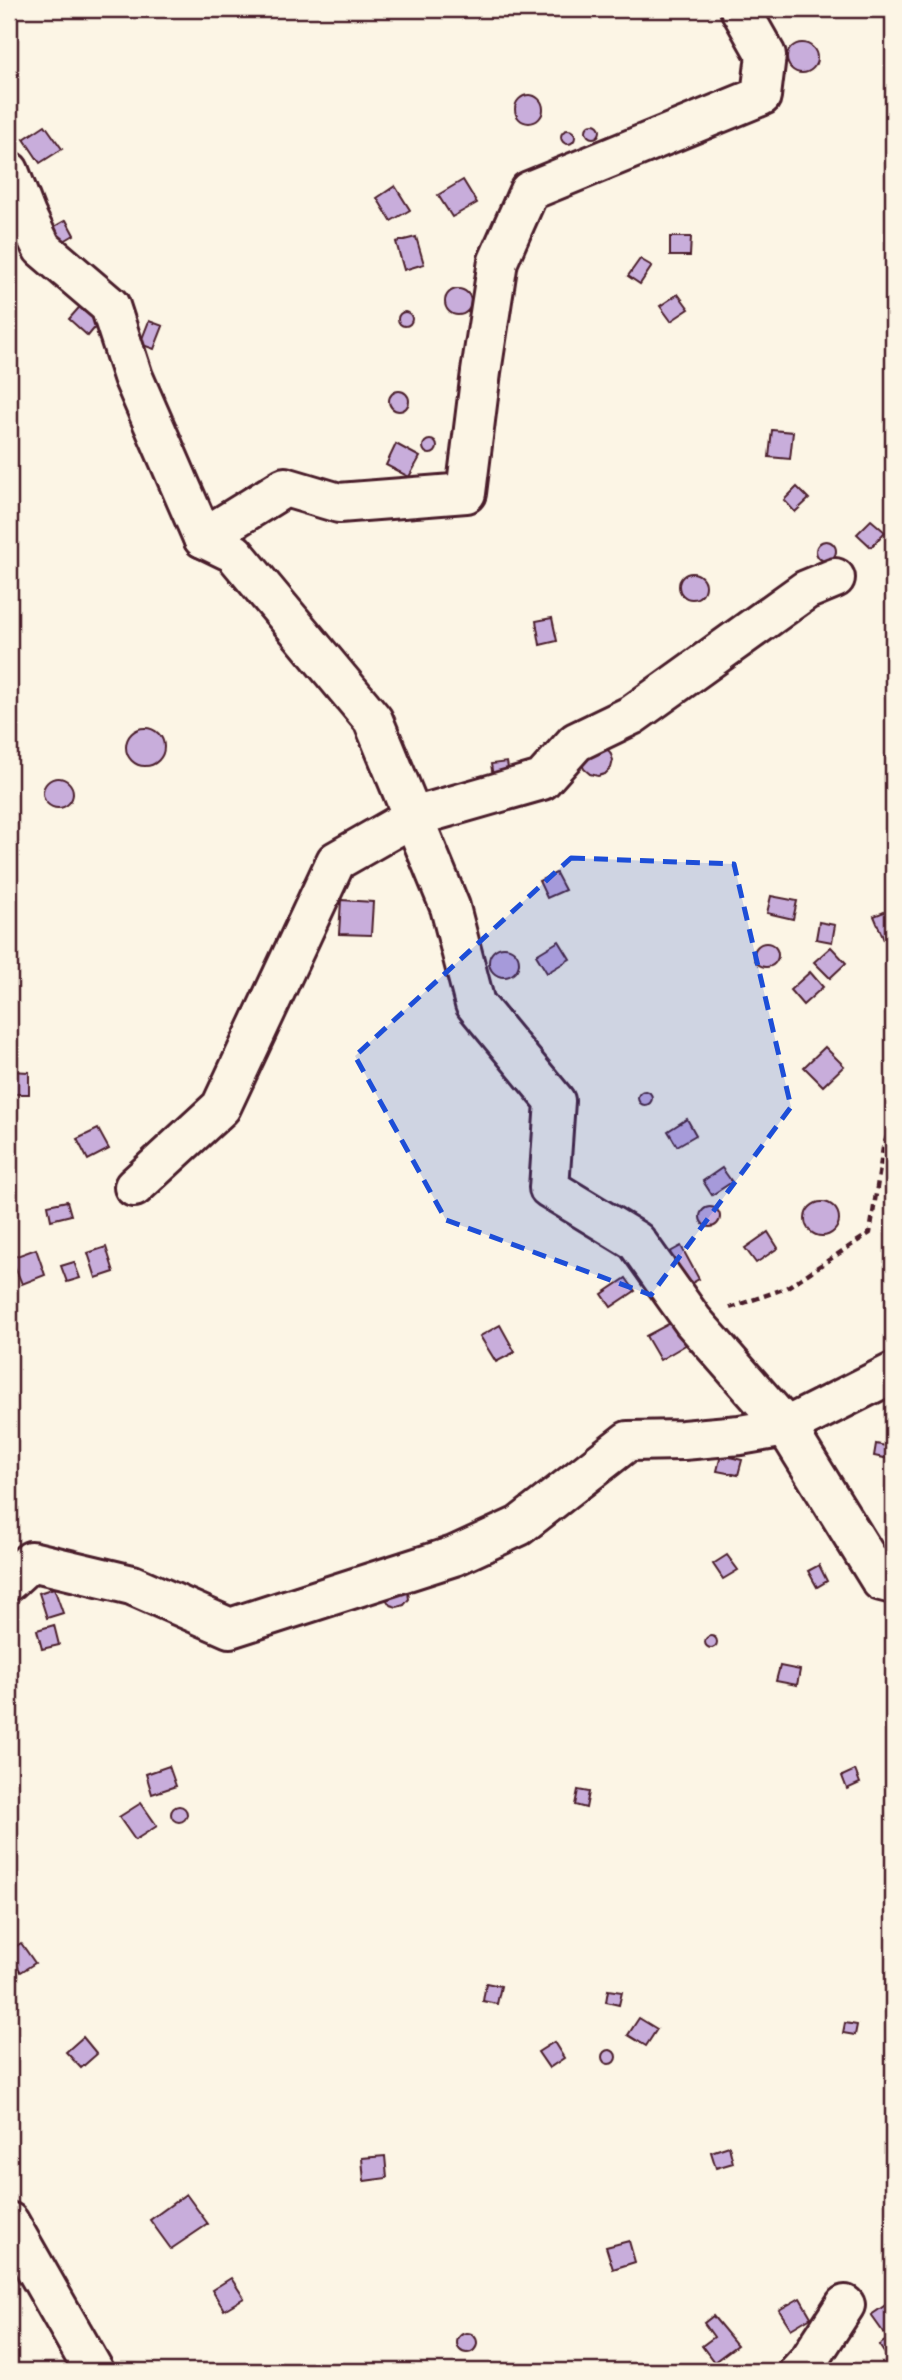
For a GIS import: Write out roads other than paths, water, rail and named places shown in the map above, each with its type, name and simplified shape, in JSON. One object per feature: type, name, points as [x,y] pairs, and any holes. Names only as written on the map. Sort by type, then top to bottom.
[{"type":"street","points":[[203,538],[285,487],[339,503],[466,493],[498,261],[528,191],[761,96],[766,55],[740,9]]},
{"type":"street","points":[[9,171],[42,248],[110,306],[133,377],[203,538],[234,553],[373,720],[450,907],[475,1004],[555,1101],[549,1188],[636,1241],[693,1321],[786,1427],[881,1581],[893,1584]]},
{"type":"street","points":[[134,1187],[221,1107],[336,861],[413,817],[542,780],[576,742],[632,715],[806,590],[835,578]]},
{"type":"street","points":[[9,1581],[31,1561],[132,1585],[230,1628],[454,1556],[519,1526],[628,1441],[718,1437],[786,1427],[893,1373]]},
{"type":"street","points":[[9,2222],[94,2371]]},
{"type":"street","points":[[799,2371],[810,2359],[845,2305]]}]
